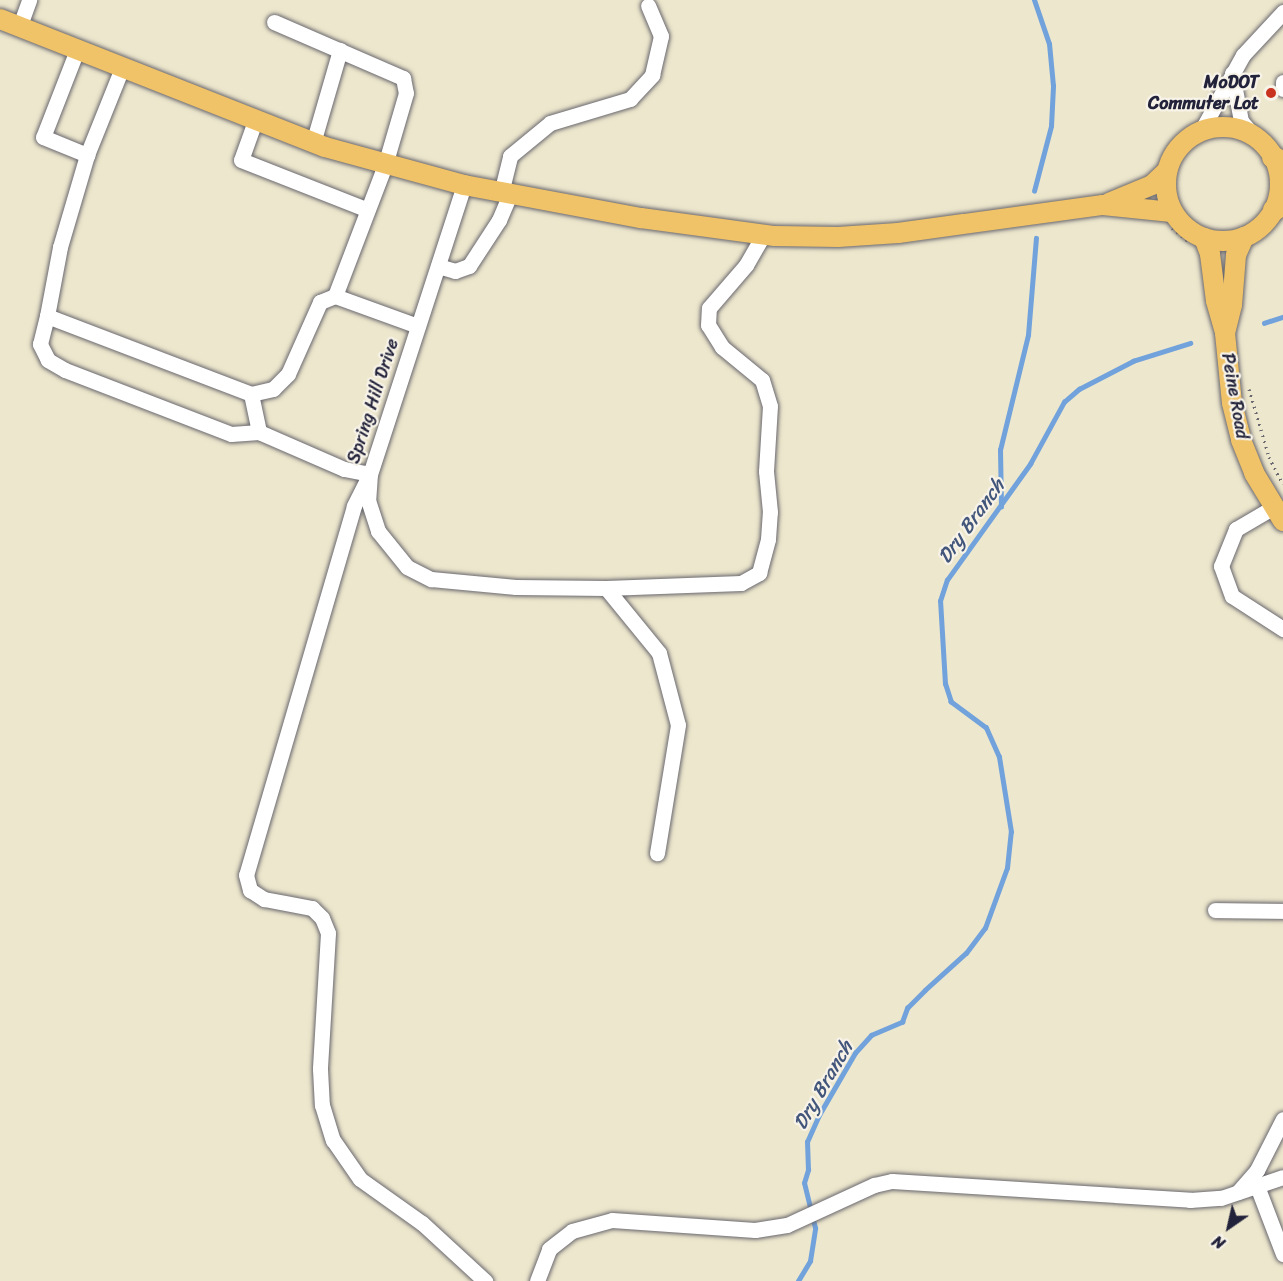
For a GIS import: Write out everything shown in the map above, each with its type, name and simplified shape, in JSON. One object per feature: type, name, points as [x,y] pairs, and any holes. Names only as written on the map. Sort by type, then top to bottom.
[{"type":"main road","points":[[6,25],[77,50],[313,143],[385,165],[505,194],[764,234],[838,237],[898,233],[1103,205],[1172,212]]},
{"type":"main road","points":[[1103,205],[1152,185],[1167,171],[1179,147],[1201,131],[1228,127],[1254,136],[1278,160],[1279,207],[1267,221],[1244,237],[1231,241],[1204,238],[1186,228],[1172,212],[1166,192],[1167,171]]},
{"type":"main road","name":"Peine Road","points":[[1225,333],[1232,305],[1236,255],[1244,237]]},
{"type":"main road","name":"Peine Road","points":[[1204,238],[1210,254],[1216,301],[1225,333],[1232,403],[1241,440],[1278,514]]},
{"type":"street","points":[[6,25],[29,0]]},
{"type":"street","points":[[438,266],[455,271],[469,266],[499,220],[510,156],[549,123],[630,99],[652,75],[661,36],[648,6]]},
{"type":"street","points":[[1201,131],[1232,74],[1258,35],[1283,12]]},
{"type":"street","points":[[274,22],[403,78],[406,93],[385,165],[335,296]]},
{"type":"street","points":[[77,50],[43,137],[87,154]]},
{"type":"street","points":[[313,143],[340,50]]},
{"type":"street","points":[[122,68],[87,154],[60,247],[47,316],[39,344],[48,360],[65,370],[231,434],[259,432],[344,469],[370,474],[354,506],[246,875],[250,890],[264,899],[312,908],[322,918],[328,933],[322,1104],[339,1150],[360,1179],[422,1223],[484,1281]]},
{"type":"street","points":[[1232,74],[1241,121],[1254,136]]},
{"type":"street","points":[[1283,82],[1283,89]]},
{"type":"street","points":[[255,121],[241,160],[368,210]]},
{"type":"street","name":"Spring Hill Drive","points":[[464,185],[370,474],[368,500],[378,531],[407,567],[431,579],[516,587],[606,588],[741,583],[759,573],[769,530],[765,471],[770,406],[762,380],[722,347],[708,325],[709,308],[746,265],[764,234]]},
{"type":"street","points":[[47,316],[251,394],[273,389],[288,374],[320,302],[335,296],[418,326]]},
{"type":"street","points":[[251,394],[259,432]]},
{"type":"street","points":[[1278,514],[1236,529],[1221,566],[1232,596],[1283,629]]},
{"type":"street","points":[[606,588],[659,653],[678,725],[657,853]]},
{"type":"street","points":[[1215,910],[1283,911]]},
{"type":"street","points":[[1238,1192],[1257,1170],[1283,1119]]},
{"type":"street","points":[[537,1281],[549,1249],[572,1231],[612,1220],[755,1230],[787,1225],[874,1185],[892,1181],[1190,1200],[1238,1192],[1283,1177]]},
{"type":"street","points":[[1257,1186],[1283,1254]]},
{"type":"waterway","points":[[1034,0],[1049,44],[1053,86],[1051,126],[1034,191]]},
{"type":"waterway","points":[[1001,507],[1000,450],[1028,335],[1036,238]]},
{"type":"waterway","name":"Dry Branch","points":[[1264,323],[1283,317]]},
{"type":"waterway","name":"Dry Branch","points":[[798,1281],[810,1261],[815,1228],[804,1183],[808,1170],[807,1142],[819,1115],[855,1053],[871,1035],[902,1022],[907,1008],[966,953],[985,928],[1007,868],[1011,832],[999,757],[986,728],[951,702],[945,684],[940,601],[947,580],[1030,464],[1064,402],[1079,389],[1133,361],[1190,343]]},
{"type":"place","name":"MoDOT Commuter Lot","points":[[1271,93]]}]
